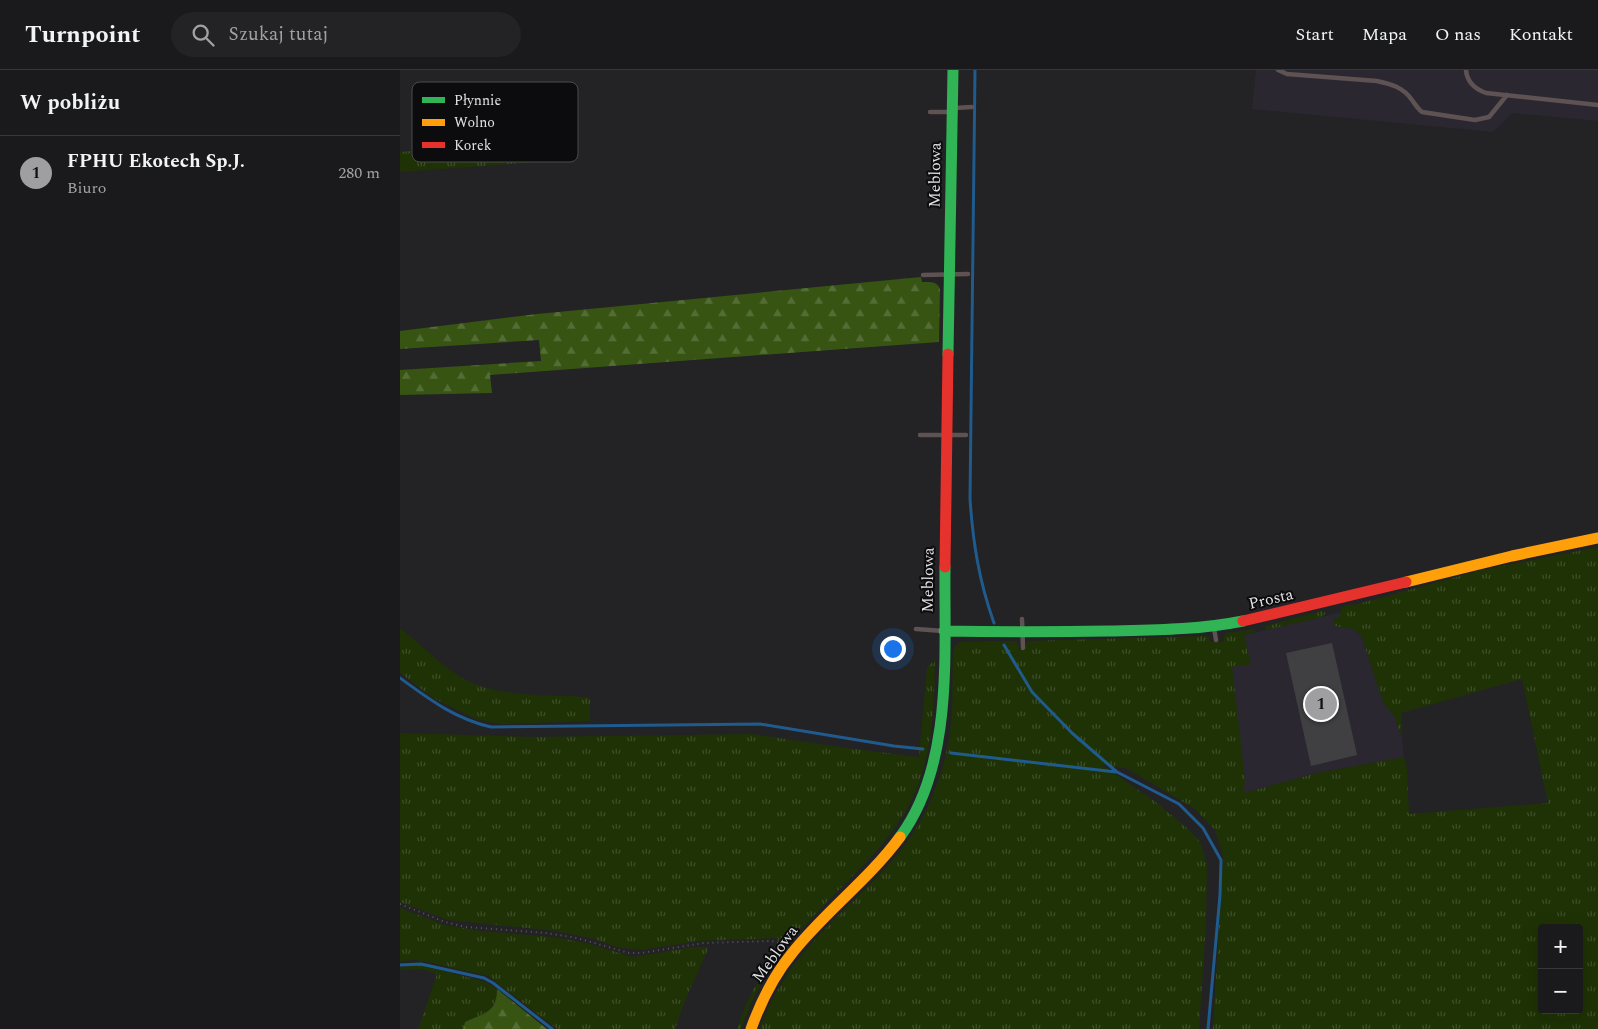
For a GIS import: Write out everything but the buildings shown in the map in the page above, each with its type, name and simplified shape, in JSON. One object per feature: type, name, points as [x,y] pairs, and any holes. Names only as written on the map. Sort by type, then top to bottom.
[{"type":"street","name":"Meblowa","points":[[751,1029],[764,997],[784,963],[812,930],[882,860],[904,831],[920,802],[932,772],[939,740],[943,695],[953,70]]},
{"type":"street","name":"Prosta","points":[[944,631],[1022,633],[1176,630],[1214,627],[1282,613],[1512,556],[1598,538]]},
{"type":"lane","points":[[1278,70],[1286,74],[1377,81],[1390,84],[1406,93],[1422,112],[1475,120],[1489,118],[1507,95]]},
{"type":"lane","points":[[1466,70],[1468,78],[1477,89],[1486,93],[1598,105]]},
{"type":"lane","points":[[930,112],[972,107]]},
{"type":"lane","points":[[924,275],[968,274]]},
{"type":"lane","points":[[920,435],[966,436]]},
{"type":"lane","points":[[1022,619],[1023,648]]},
{"type":"lane","points":[[1214,627],[1216,640]]},
{"type":"lane","points":[[916,629],[944,631]]},
{"type":"path","points":[[400,904],[445,922],[466,927],[546,933],[594,942],[629,953],[641,953],[704,943],[771,941],[779,943]]},
{"type":"shaded area","points":[[1256,70],[1598,70],[1598,121],[1512,113],[1493,132],[1252,109]]},
{"type":"shaded area","points":[[1340,612],[1341,617],[1334,626],[1353,629],[1361,635],[1384,704],[1394,715],[1402,738],[1404,757],[1317,773],[1243,793],[1245,780],[1231,667],[1251,664],[1244,635]]},
{"type":"green space","points":[[412,151],[412,162],[537,162],[400,172],[400,152]]},
{"type":"green space","points":[[921,277],[922,282],[935,283],[940,289],[939,342],[490,375],[492,393],[400,395],[400,370],[541,361],[539,340],[400,349],[400,331],[537,314]]},
{"type":"green space","points":[[1598,547],[1598,1029],[1213,1029],[1223,856],[1215,830],[1195,809],[1126,768],[1102,765],[1157,803],[1187,828],[1201,843],[1207,867],[1206,924],[1199,1029],[760,1029],[774,996],[794,965],[811,944],[866,889],[900,851],[916,829],[929,804],[938,782],[947,748],[952,713],[953,652],[955,646],[960,642],[1017,641],[1019,649],[1025,649],[1027,641],[1208,636],[1211,642],[1224,642],[1224,636],[1227,633],[1254,629],[1255,632],[1244,635],[1251,664],[1232,667],[1245,780],[1243,793],[1317,773],[1404,757],[1407,769],[1409,814],[1548,803],[1522,679],[1401,713],[1402,738],[1394,715],[1384,704],[1361,635],[1353,629],[1334,626],[1333,619],[1340,617],[1341,608],[1350,604],[1354,605],[1482,570]]},
{"type":"green space","points":[[1322,611],[1326,613],[1322,617],[1266,630],[1265,628],[1265,626]]},
{"type":"green space","points":[[400,628],[448,668],[479,686],[493,690],[526,694],[590,697],[590,721],[503,724],[488,722],[476,719],[433,698],[400,673]]},
{"type":"green space","points":[[935,659],[933,715],[928,751],[918,786],[910,803],[889,836],[798,933],[778,958],[753,999],[741,1029],[737,1029],[744,1010],[771,959],[778,938],[698,941],[641,950],[616,947],[595,939],[556,931],[448,920],[400,902],[400,733],[533,737],[752,734],[919,757],[927,668]]},
{"type":"green space","points":[[400,908],[445,925],[481,931],[553,937],[586,943],[633,957],[693,947],[709,947],[684,1003],[675,1029],[557,1029],[488,976],[415,960],[400,961]]},
{"type":"green space","points":[[421,965],[486,982],[497,989],[495,1003],[488,1011],[465,1022],[463,1029],[418,1029],[437,974],[421,969],[400,970],[400,967]]},
{"type":"green space","points":[[497,989],[547,1029],[463,1029],[465,1022],[492,1008],[495,1003]]},
{"type":"waterway","points":[[975,70],[970,499],[977,562],[994,623]]},
{"type":"waterway","points":[[1004,645],[1032,692],[1072,733],[1117,772],[1179,804],[1203,828],[1221,860],[1220,895],[1208,1029]]},
{"type":"waterway","points":[[400,678],[454,714],[491,727],[760,724],[923,749]]},
{"type":"waterway","points":[[951,753],[1116,772]]},
{"type":"waterway","points":[[400,965],[421,964],[484,978],[552,1029]]},
{"type":"traffic: fast","points":[[948,354],[953,70]]},
{"type":"traffic: fast","points":[[900,837],[917,808],[930,776],[938,742],[945,671],[945,567]]},
{"type":"traffic: fast","points":[[944,631],[1159,630],[1193,628],[1243,621]]},
{"type":"traffic: slow","points":[[1406,582],[1512,556],[1598,538]]},
{"type":"traffic: slow","points":[[751,1029],[759,1008],[786,961],[819,923],[875,867],[900,837]]},
{"type":"traffic: jam","points":[[945,567],[948,354]]},
{"type":"traffic: jam","points":[[1243,621],[1406,582]]},
{"type":"place","name":"FPHU Ekotech Sp.J.","points":[[1321,704]]}]
